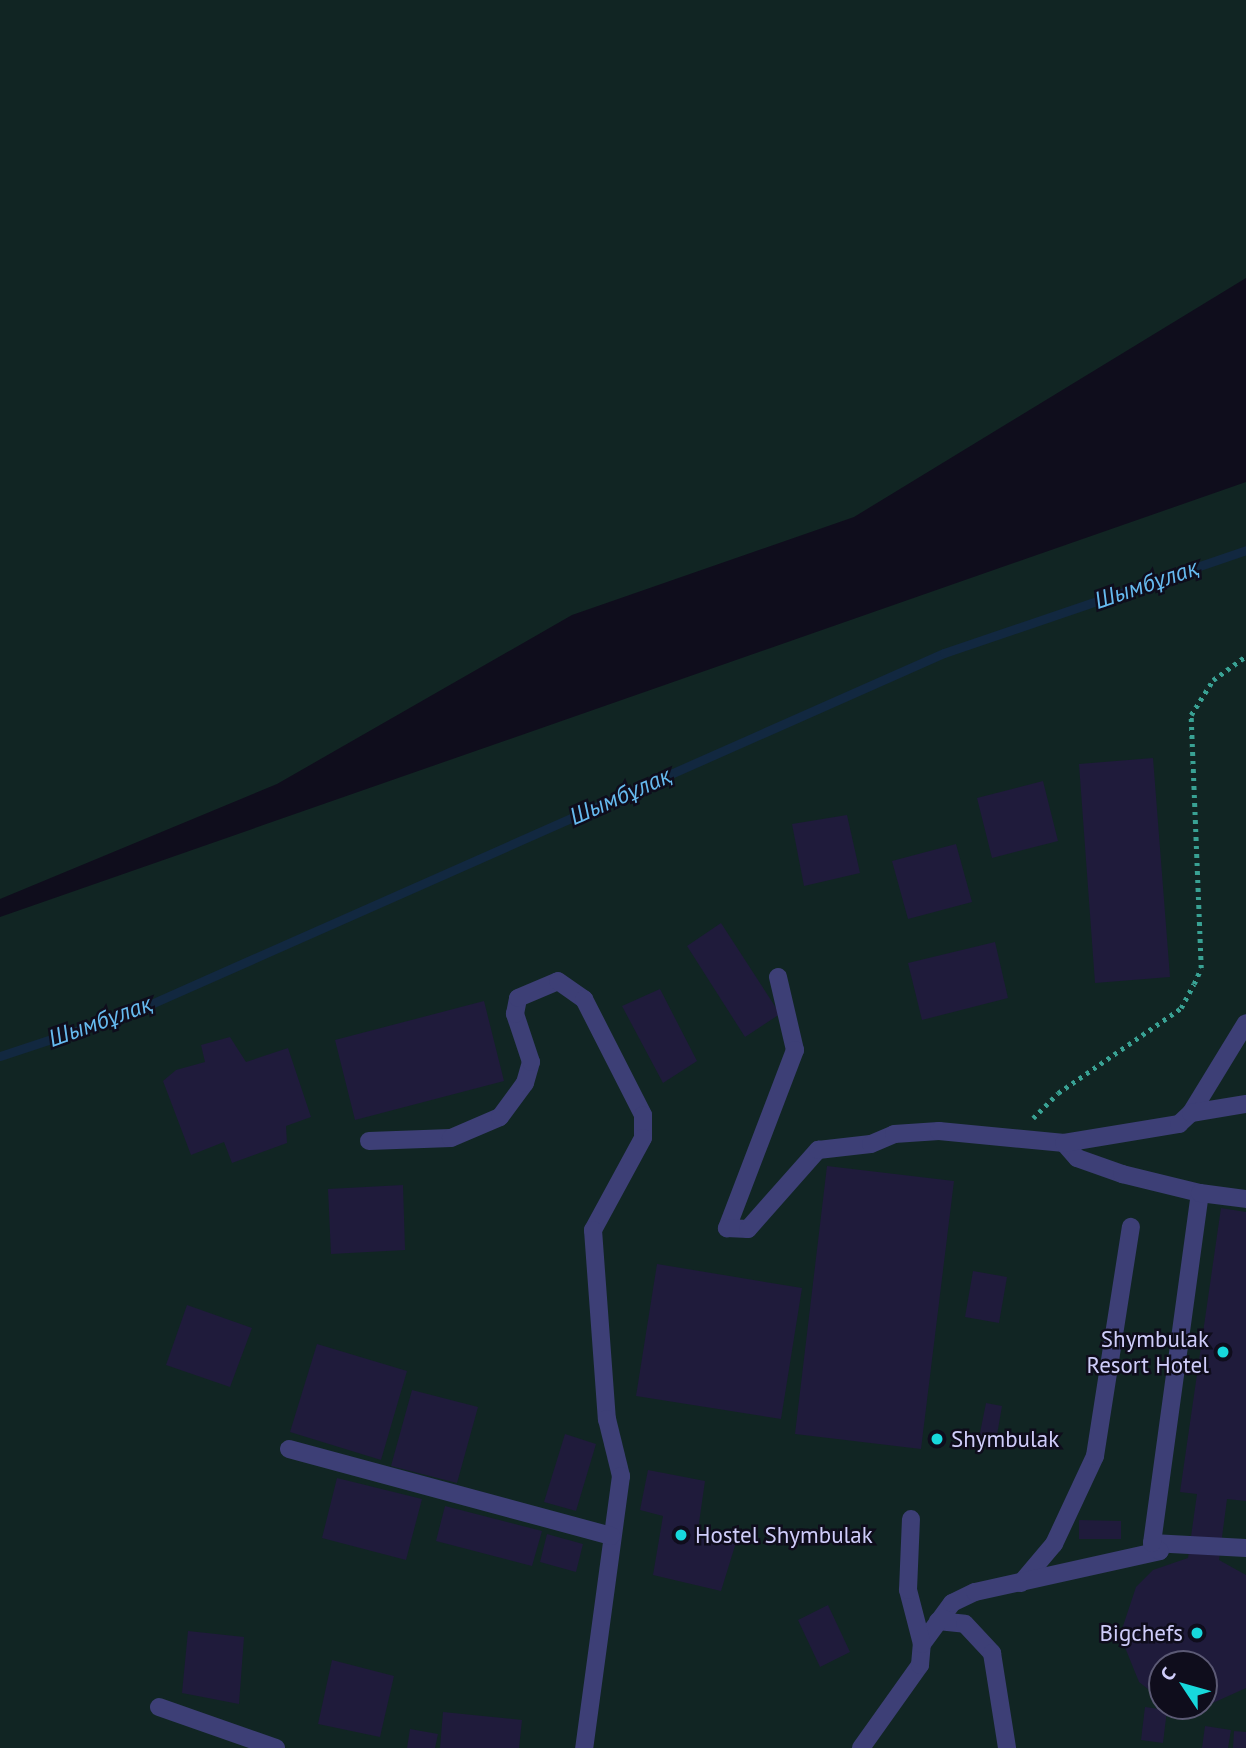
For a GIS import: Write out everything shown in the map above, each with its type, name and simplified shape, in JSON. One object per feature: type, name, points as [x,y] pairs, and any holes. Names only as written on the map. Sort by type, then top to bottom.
[{"type":"lane","points":[[778,977],[794,1051],[727,1228],[748,1229],[818,1150],[939,1131],[1064,1143],[1180,1124],[1191,1113],[1246,1023]]},
{"type":"lane","points":[[369,1141],[451,1138],[500,1117],[525,1083],[531,1062],[515,1014],[518,998],[558,981],[583,999],[643,1115],[643,1138],[593,1230],[607,1419],[621,1476],[584,1748]]},
{"type":"lane","points":[[1191,1113],[1246,1104]]},
{"type":"lane","points":[[1064,1143],[1088,1162],[1200,1193],[1246,1199]]},
{"type":"lane","points":[[1152,1543],[1200,1193]]},
{"type":"lane","points":[[1021,1583],[1054,1544],[1095,1456],[1130,1227]]},
{"type":"lane","points":[[289,1449],[611,1536]]},
{"type":"lane","points":[[911,1518],[908,1590],[922,1644]]},
{"type":"lane","points":[[1152,1543],[1246,1548]]},
{"type":"lane","points":[[861,1748],[912,1682],[922,1644],[953,1603],[975,1592],[1147,1557],[1160,1551],[1152,1543]]},
{"type":"lane","points":[[938,1621],[965,1623],[992,1653],[1007,1748]]},
{"type":"lane","points":[[159,1707],[276,1748]]},
{"type":"path","points":[[1029,1140],[1035,1110],[1129,1040],[1162,1024],[1194,984],[1201,968],[1191,715],[1213,680],[1246,656]]},
{"type":"green space","points":[[0,0],[1246,0],[1246,278],[854,517],[572,615],[277,784],[0,899]]},
{"type":"green space","points":[[1246,482],[1246,1748],[0,1748],[0,917]]},
{"type":"building","points":[[1153,758],[1170,977],[1095,983],[1079,764]]},
{"type":"building","points":[[1043,781],[1058,841],[992,858],[977,798]]},
{"type":"building","points":[[847,815],[860,873],[804,886],[792,824]]},
{"type":"building","points":[[956,844],[972,902],[908,919],[892,861]]},
{"type":"building","points":[[721,923],[780,1014],[745,1037],[687,946]]},
{"type":"building","points":[[995,942],[1008,998],[922,1020],[908,963]]},
{"type":"building","points":[[660,989],[697,1061],[663,1083],[622,1006]]},
{"type":"building","points":[[484,1001],[504,1081],[355,1120],[335,1040]]},
{"type":"building","points":[[230,1037],[246,1062],[288,1048],[311,1117],[286,1126],[287,1143],[232,1163],[224,1142],[191,1155],[163,1081],[176,1070],[205,1062],[201,1045]]},
{"type":"building","points":[[827,1166],[954,1181],[921,1449],[795,1434]]},
{"type":"building","points":[[403,1185],[405,1250],[331,1254],[328,1189]]},
{"type":"building","points":[[1221,1208],[1246,1212],[1246,1501],[1227,1499],[1219,1560],[1246,1575],[1246,1688],[1218,1701],[1218,1650],[1148,1650],[1148,1689],[1139,1682],[1120,1635],[1136,1587],[1153,1570],[1188,1558],[1197,1494],[1180,1492]]},
{"type":"building","points":[[657,1264],[802,1288],[781,1419],[636,1396]]},
{"type":"building","points":[[973,1271],[1007,1277],[999,1323],[965,1317]]},
{"type":"building","points":[[187,1305],[252,1328],[230,1387],[166,1365]]},
{"type":"building","points":[[317,1344],[407,1371],[381,1460],[290,1432]]},
{"type":"building","points":[[412,1390],[478,1407],[457,1483],[391,1466]]},
{"type":"building","points":[[986,1403],[1002,1406],[996,1441],[979,1438]]},
{"type":"building","points":[[565,1434],[596,1444],[576,1511],[544,1502]]},
{"type":"building","points":[[648,1470],[705,1481],[698,1530],[738,1536],[721,1591],[653,1575],[663,1516],[640,1510]]},
{"type":"building","points":[[337,1478],[422,1499],[406,1560],[322,1538]]},
{"type":"building","points":[[445,1506],[542,1531],[532,1566],[436,1541]]},
{"type":"building","points":[[1079,1520],[1121,1521],[1121,1539],[1079,1539]]},
{"type":"building","points":[[547,1534],[583,1544],[576,1572],[540,1562]]},
{"type":"building","points":[[828,1605],[850,1652],[820,1667],[798,1620]]},
{"type":"building","points":[[188,1631],[244,1637],[239,1704],[182,1693]]},
{"type":"building","points":[[332,1660],[394,1676],[380,1737],[318,1724]]},
{"type":"building","points":[[1145,1707],[1148,1707],[1148,1720],[1166,1720],[1163,1743],[1141,1740]]},
{"type":"building","points":[[443,1712],[522,1720],[519,1748],[440,1748]]},
{"type":"building","points":[[1205,1726],[1231,1730],[1228,1748],[1202,1748]]},
{"type":"building","points":[[410,1729],[438,1734],[435,1748],[407,1748]]},
{"type":"building","points":[[1234,1731],[1246,1732],[1246,1748],[1233,1748]]},
{"type":"waterway","name":"Шымбұлақ","points":[[0,1056],[133,1012],[944,653],[1246,550]]},
{"type":"place","name":"Shymbulak Resort Hotel","points":[[1223,1352]]},
{"type":"place","name":"Shymbulak","points":[[937,1439]]},
{"type":"place","name":"Hostel Shymbulak","points":[[681,1535]]},
{"type":"place","name":"Bigchefs","points":[[1197,1633]]}]
